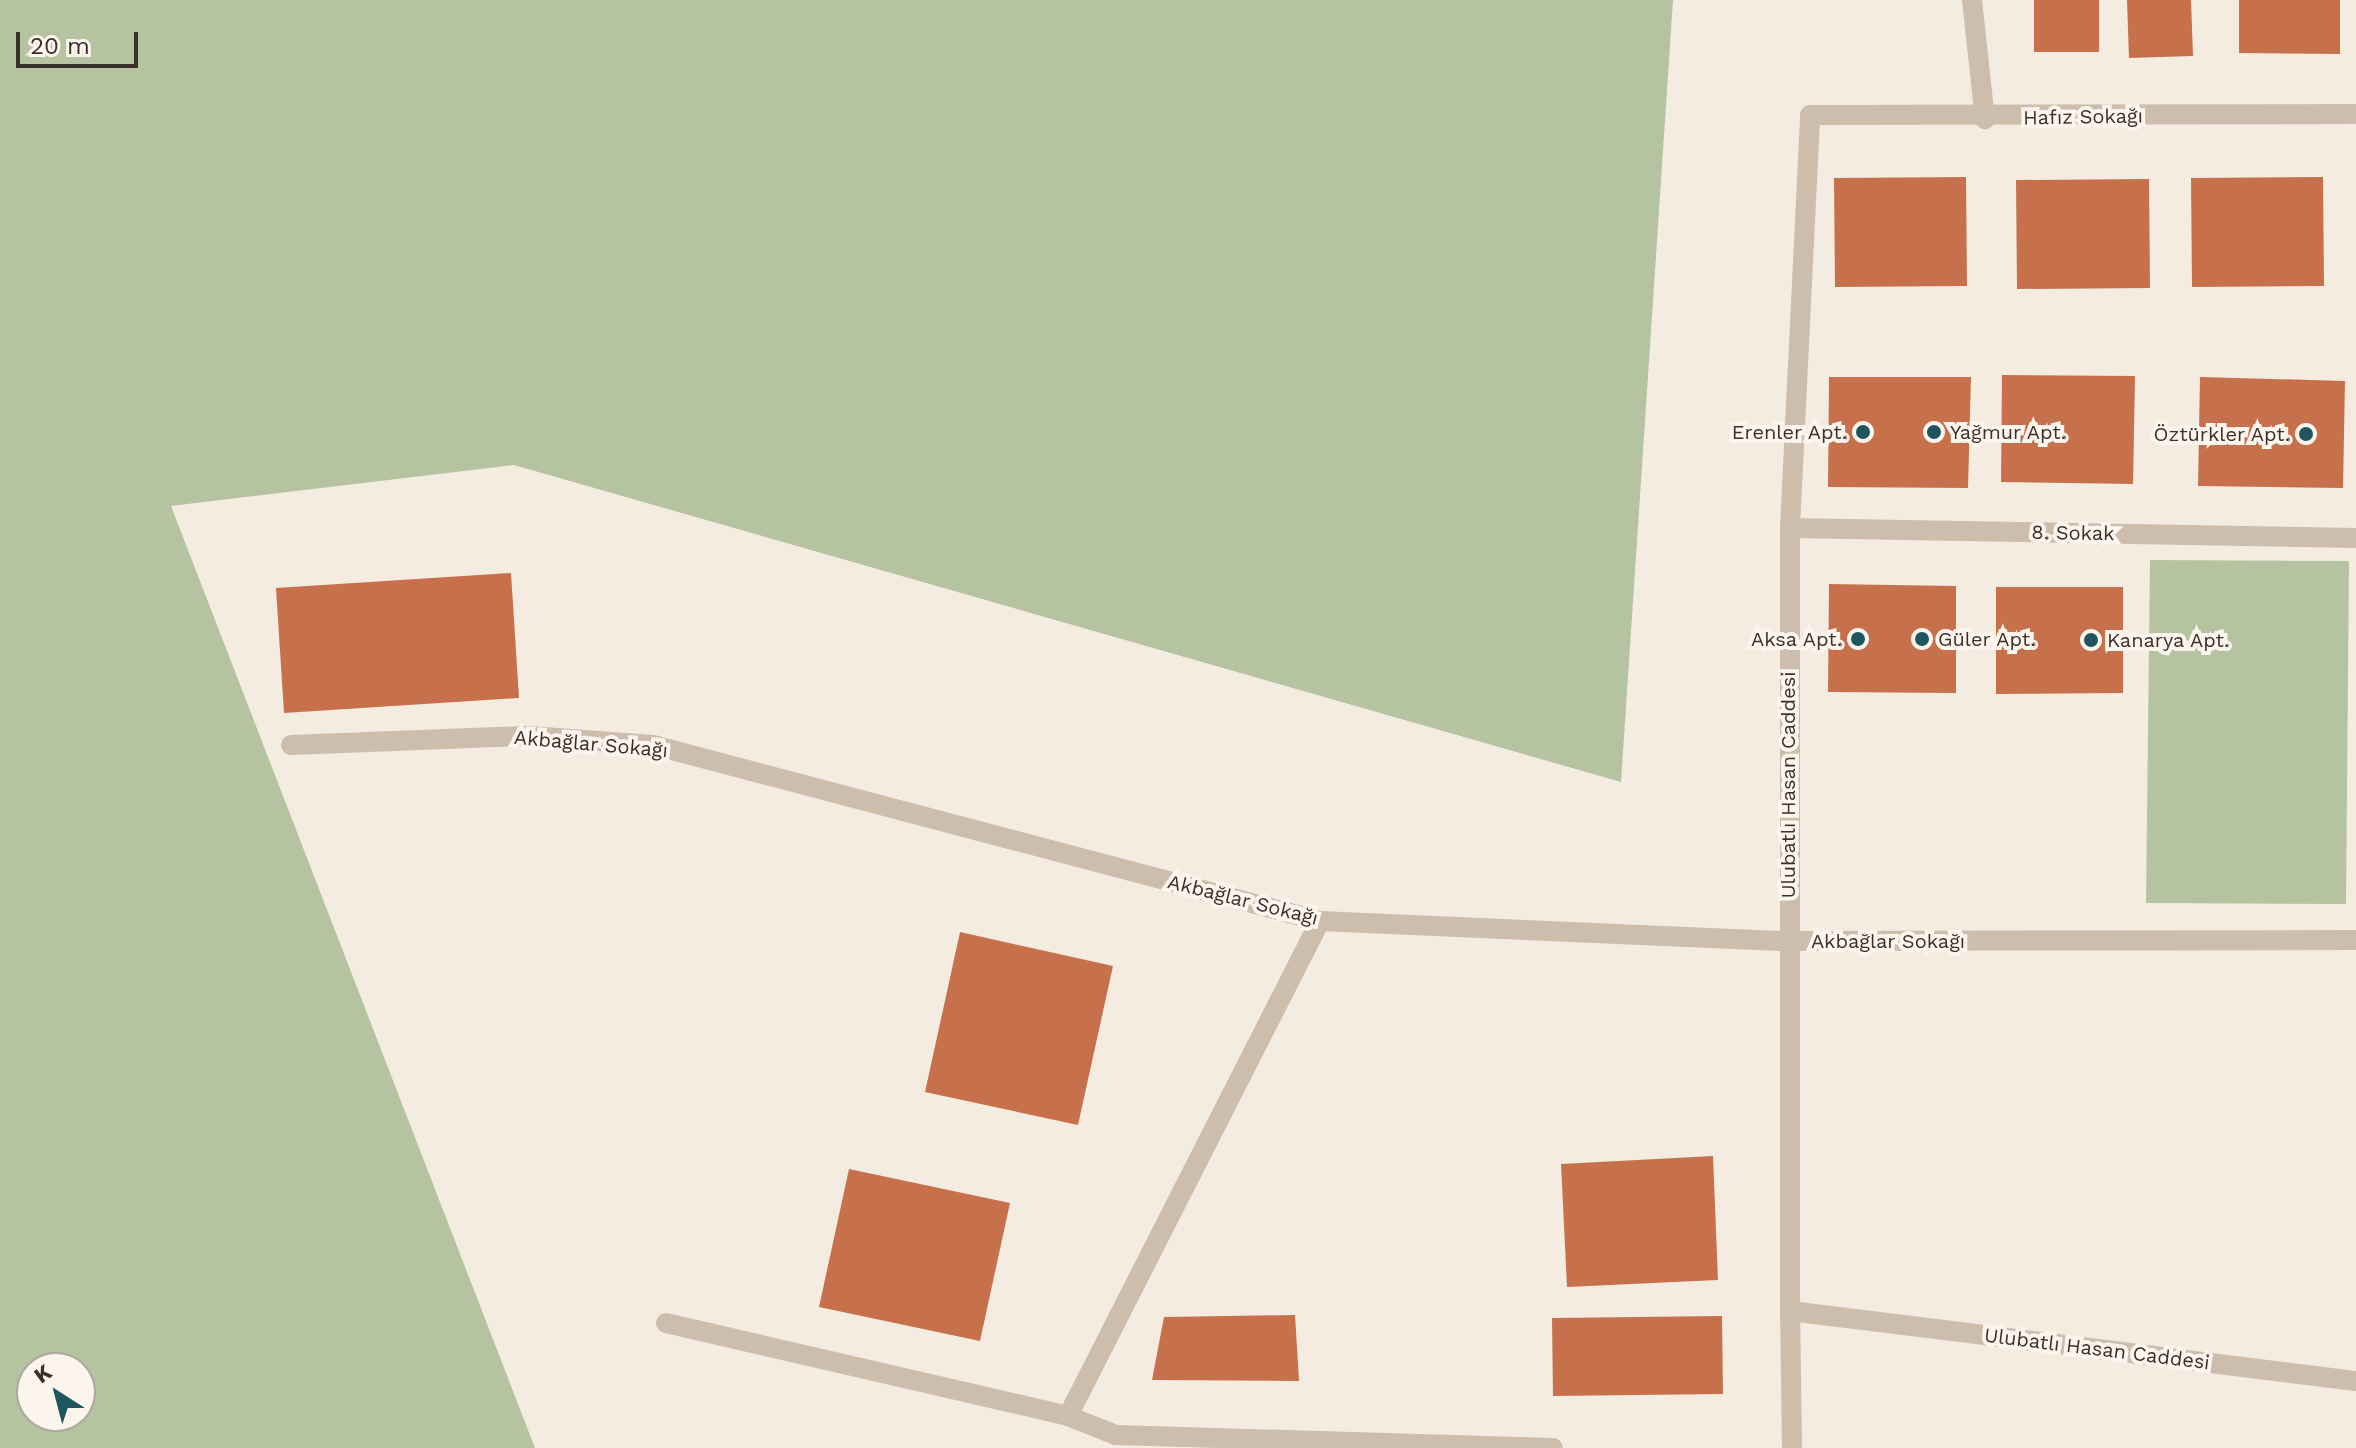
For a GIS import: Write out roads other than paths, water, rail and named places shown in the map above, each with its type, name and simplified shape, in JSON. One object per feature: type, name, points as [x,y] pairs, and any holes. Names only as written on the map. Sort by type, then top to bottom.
[{"type":"street","points":[[1972,0],[1985,119]]},
{"type":"street","name":"Hafız Sokağı","points":[[1810,115],[1985,119],[2356,114]]},
{"type":"street","name":"Ulubatlı Hasan Caddesi","points":[[1792,1448],[1787,941],[1790,528],[1810,115]]},
{"type":"street","name":"8. Sokak","points":[[1790,528],[2356,538]]},
{"type":"street","name":"Akbağlar Sokağı","points":[[291,745],[530,736],[653,745],[1320,921],[1787,941],[2356,940]]},
{"type":"street","points":[[1068,1416],[1320,921]]},
{"type":"street","name":"Ulubatlı Hasan Caddesi","points":[[1790,1311],[2356,1381]]},
{"type":"street","points":[[666,1323],[1068,1416],[1116,1435],[1553,1448]]},
{"type":"place","name":"Erenler Apt.","points":[[1863,432]]},
{"type":"place","name":"Yağmur Apt.","points":[[1934,432]]},
{"type":"place","name":"Öztürkler Apt.","points":[[2306,434]]},
{"type":"place","name":"Aksa Apt.","points":[[1858,639]]},
{"type":"place","name":"Güler Apt.","points":[[1922,639]]},
{"type":"place","name":"Kanarya Apt.","points":[[2091,640]]}]
